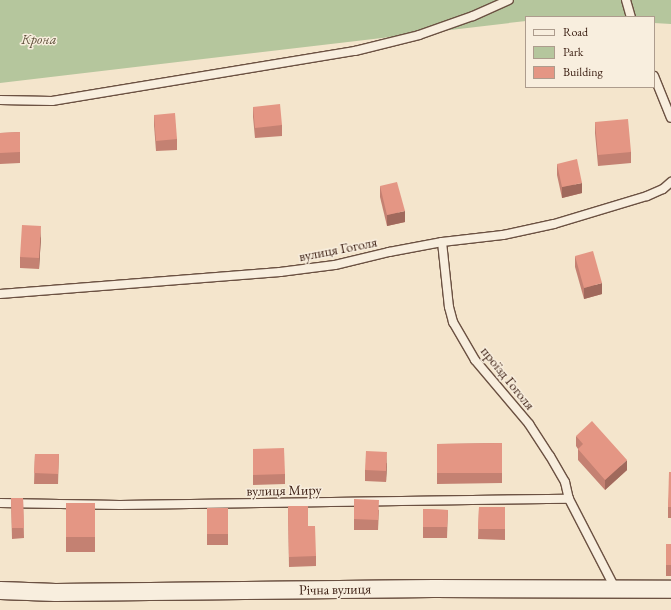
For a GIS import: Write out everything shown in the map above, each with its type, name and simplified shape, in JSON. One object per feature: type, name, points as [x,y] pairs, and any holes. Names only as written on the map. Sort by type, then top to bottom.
[{"type":"street","name":"Річна вулиця","points":[[0,590],[56,592],[615,588],[671,589]]},
{"type":"lane","points":[[0,100],[52,101],[355,51],[419,35],[473,16],[509,0]]},
{"type":"lane","points":[[626,0],[631,16]]},
{"type":"lane","points":[[655,78],[671,118]]},
{"type":"lane","name":"вулиця Гоголя","points":[[0,294],[280,272],[335,264],[442,242],[503,235],[554,224],[647,196],[663,190],[671,182]]},
{"type":"lane","name":"проїзд Гоголя","points":[[442,242],[449,307],[454,322],[475,360],[524,419],[550,456],[565,482],[569,499],[615,588]]},
{"type":"lane","name":"вулиця Миру","points":[[0,503],[120,505],[569,499]]},
{"type":"green space","name":"Крона","points":[[0,0],[671,0],[671,24],[655,23],[655,16],[525,16],[525,21],[0,83]]},
{"type":"building","points":[[280,104],[282,125],[255,128],[253,107]]},
{"type":"building","points":[[175,113],[177,139],[156,141],[154,115]]},
{"type":"building","points":[[628,119],[631,152],[598,155],[595,122]]},
{"type":"building","points":[[20,132],[20,152],[0,153],[0,133]]},
{"type":"building","points":[[577,159],[582,183],[562,187],[557,164]]},
{"type":"building","points":[[397,182],[405,211],[387,215],[380,186]]},
{"type":"building","points":[[22,225],[41,226],[39,258],[20,257]]},
{"type":"building","points":[[593,251],[602,283],[584,288],[575,256]]},
{"type":"building","points":[[592,421],[627,460],[605,480],[578,449],[583,444],[576,436]]},
{"type":"building","points":[[502,443],[502,473],[437,473],[437,444]]},
{"type":"building","points":[[284,448],[285,474],[253,475],[253,449]]},
{"type":"building","points":[[366,451],[387,452],[386,471],[365,470]]},
{"type":"building","points":[[35,454],[59,454],[58,474],[34,473]]},
{"type":"building","points":[[669,472],[671,472],[671,507],[668,507]]},
{"type":"building","points":[[11,498],[23,498],[24,528],[12,528]]},
{"type":"building","points":[[354,499],[379,500],[378,520],[354,519]]},
{"type":"building","points":[[66,503],[95,503],[95,537],[66,537]]},
{"type":"building","points":[[288,506],[308,506],[308,526],[315,526],[316,556],[289,557]]},
{"type":"building","points":[[479,507],[505,507],[505,529],[478,529]]},
{"type":"building","points":[[207,508],[228,508],[228,534],[207,534]]},
{"type":"building","points":[[423,509],[448,510],[447,527],[423,527]]},
{"type":"building","points":[[666,544],[671,544],[671,565],[666,565]]}]
